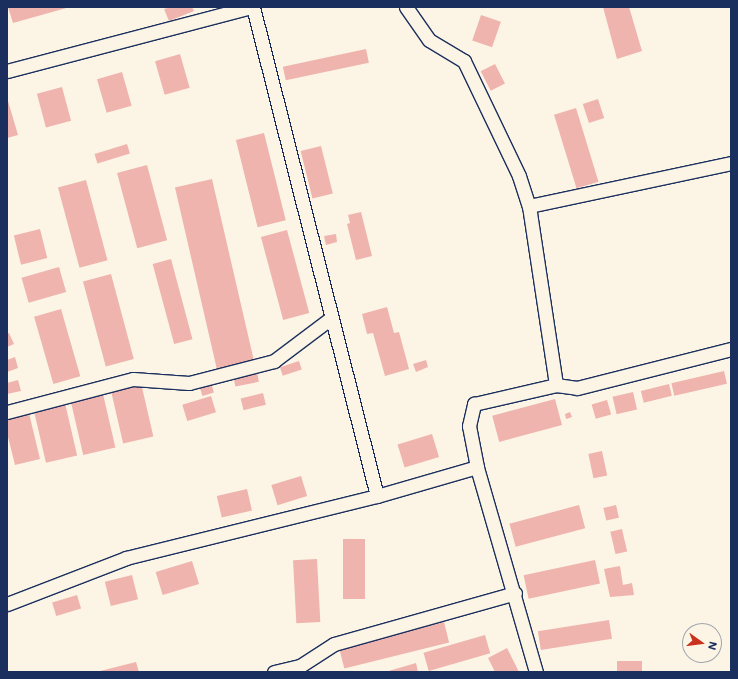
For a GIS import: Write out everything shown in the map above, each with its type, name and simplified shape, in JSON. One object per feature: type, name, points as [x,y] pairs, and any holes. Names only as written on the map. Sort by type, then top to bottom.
[{"type":"street","points":[[7,71],[252,7],[376,496]]},
{"type":"street","points":[[406,7],[429,40],[464,61],[520,176],[529,206],[556,386]]},
{"type":"street","points":[[529,206],[731,163]]},
{"type":"street","points":[[7,412],[133,379],[189,382],[274,361],[331,318]]},
{"type":"street","points":[[536,672],[477,467],[469,426],[474,404],[556,386],[577,388],[731,349]]},
{"type":"street","points":[[7,604],[126,558],[376,496],[477,467]]},
{"type":"street","points":[[274,672],[300,666],[334,644],[514,593]]},
{"type":"building","points":[[8,7],[70,7],[13,23]]},
{"type":"building","points":[[171,7],[192,7],[194,11],[169,21],[164,9]]},
{"type":"building","points":[[603,7],[629,7],[642,51],[617,59]]},
{"type":"building","points":[[481,15],[501,22],[492,47],[472,41]]},
{"type":"building","points":[[366,49],[369,63],[286,80],[283,67]]},
{"type":"building","points":[[180,54],[190,88],[165,95],[155,61]]},
{"type":"building","points":[[495,64],[505,84],[491,91],[481,71]]},
{"type":"building","points":[[122,72],[132,106],[107,113],[97,79]]},
{"type":"building","points":[[62,87],[71,121],[46,128],[37,94]]},
{"type":"building","points":[[598,99],[604,118],[589,123],[583,104]]},
{"type":"building","points":[[8,101],[18,135],[7,138],[7,102]]},
{"type":"building","points":[[576,108],[599,182],[577,188],[554,115]]},
{"type":"building","points":[[264,133],[286,220],[258,227],[236,140]]},
{"type":"building","points":[[127,144],[130,154],[97,164],[94,154]]},
{"type":"building","points":[[321,146],[333,194],[312,199],[301,151]]},
{"type":"building","points":[[147,165],[167,240],[137,248],[117,173]]},
{"type":"building","points":[[212,179],[255,363],[217,372],[175,188]]},
{"type":"building","points":[[86,180],[107,260],[79,268],[58,188]]},
{"type":"building","points":[[361,212],[372,256],[356,260],[347,224],[350,223],[348,215]]},
{"type":"building","points":[[40,229],[47,258],[21,265],[14,236]]},
{"type":"building","points":[[287,230],[309,313],[283,320],[261,237]]},
{"type":"building","points":[[336,234],[337,242],[326,245],[324,236]]},
{"type":"building","points":[[171,259],[192,339],[174,344],[153,264]]},
{"type":"building","points":[[59,267],[66,292],[29,303],[22,278]]},
{"type":"building","points":[[111,274],[134,359],[106,367],[83,282]]},
{"type":"building","points":[[387,307],[394,333],[399,332],[409,369],[385,376],[373,333],[367,334],[362,314]]},
{"type":"building","points":[[61,309],[80,376],[53,384],[34,317]]},
{"type":"building","points":[[9,333],[14,344],[7,347],[7,334]]},
{"type":"building","points":[[15,357],[18,368],[7,372],[7,360]]},
{"type":"building","points":[[426,360],[428,367],[416,372],[413,364]]},
{"type":"building","points":[[299,361],[302,370],[283,376],[280,367]]},
{"type":"building","points":[[724,371],[727,384],[674,396],[671,383]]},
{"type":"building","points":[[257,372],[259,382],[235,386],[233,377]]},
{"type":"building","points":[[18,380],[21,391],[7,394],[7,383]]},
{"type":"building","points":[[141,383],[153,437],[123,444],[111,390]]},
{"type":"building","points":[[211,383],[214,393],[202,396],[200,387]]},
{"type":"building","points":[[669,384],[672,396],[644,403],[641,391]]},
{"type":"building","points":[[633,392],[637,410],[617,414],[613,397]]},
{"type":"building","points":[[263,393],[266,405],[244,410],[241,399]]},
{"type":"building","points":[[103,394],[115,448],[83,455],[71,401]]},
{"type":"building","points":[[211,396],[216,412],[187,421],[182,405]]},
{"type":"building","points":[[555,399],[562,425],[499,442],[492,416]]},
{"type":"building","points":[[607,400],[611,414],[596,419],[592,404]]},
{"type":"building","points":[[65,403],[77,456],[46,463],[34,410]]},
{"type":"building","points":[[28,409],[40,459],[15,465],[7,433],[7,415]]},
{"type":"building","points":[[570,412],[572,417],[566,419],[565,414]]},
{"type":"building","points":[[432,434],[439,457],[405,467],[398,445]]},
{"type":"building","points":[[602,451],[607,475],[594,478],[588,454]]},
{"type":"building","points":[[301,476],[307,496],[277,505],[271,485]]},
{"type":"building","points":[[247,489],[252,510],[222,517],[217,496]]},
{"type":"building","points":[[579,505],[585,528],[516,547],[509,524]]},
{"type":"building","points":[[616,505],[619,518],[606,521],[603,508]]},
{"type":"building","points":[[622,529],[627,551],[615,554],[610,532]]},
{"type":"building","points":[[343,539],[365,539],[365,599],[343,599]]},
{"type":"building","points":[[317,559],[320,622],[296,623],[293,560]]},
{"type":"building","points":[[595,560],[600,583],[529,599],[524,575]]},
{"type":"building","points":[[192,561],[199,584],[163,595],[156,572]]},
{"type":"building","points":[[620,566],[623,585],[632,583],[634,595],[610,597],[604,569]]},
{"type":"building","points":[[132,575],[138,599],[111,606],[105,582]]},
{"type":"building","points":[[77,595],[81,608],[56,616],[52,603]]},
{"type":"building","points":[[609,620],[612,639],[541,650],[538,631]]},
{"type":"building","points":[[444,622],[449,642],[344,669],[339,648]]},
{"type":"building","points":[[485,635],[490,653],[429,671],[423,653]]},
{"type":"building","points":[[507,648],[519,672],[495,672],[488,658]]},
{"type":"building","points":[[617,661],[642,661],[642,672],[617,672]]},
{"type":"building","points":[[136,662],[139,672],[100,672],[100,671]]},
{"type":"building","points":[[416,663],[418,672],[385,672]]}]
